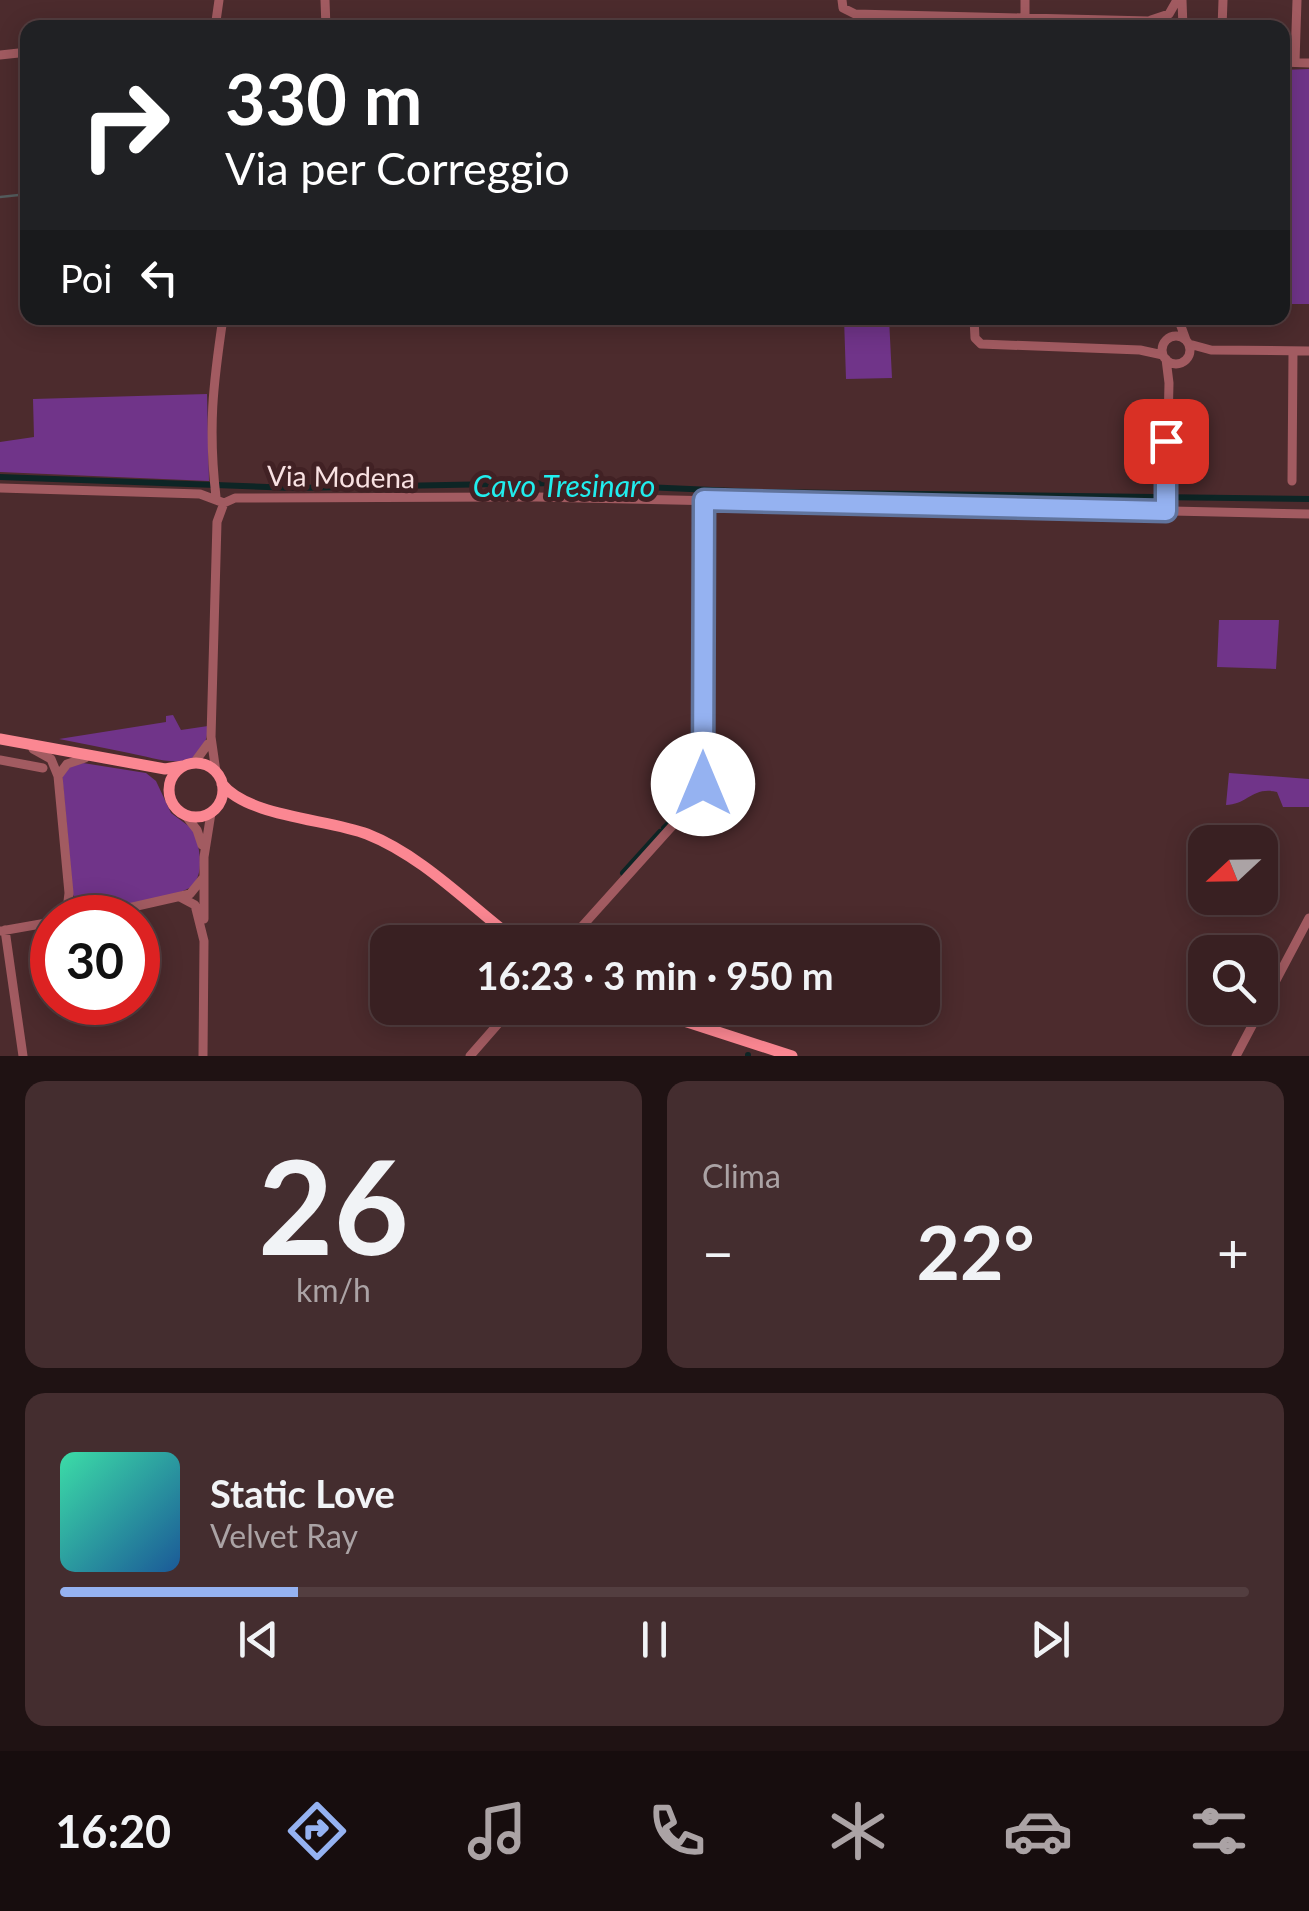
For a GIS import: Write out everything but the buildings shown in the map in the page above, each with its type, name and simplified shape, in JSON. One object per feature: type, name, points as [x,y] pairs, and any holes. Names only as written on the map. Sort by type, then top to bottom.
[{"type":"main road","points":[[6,740],[164,770],[189,764],[219,778],[239,799],[356,831],[393,846],[496,925]]},
{"type":"main road","points":[[116,758],[157,776],[174,808],[186,816],[199,818],[236,804],[272,810]]},
{"type":"main road","points":[[169,795],[171,778],[189,764]]},
{"type":"main road","points":[[213,811],[222,795],[219,778]]},
{"type":"main road","points":[[696,1025],[792,1056]]},
{"type":"street","points":[[842,0],[843,8],[855,14],[1108,20]]},
{"type":"street","points":[[1026,0],[1026,18]]},
{"type":"street","points":[[1152,20],[1169,14],[1180,0]]},
{"type":"street","points":[[1295,62],[1297,0]]},
{"type":"street","points":[[1290,62],[1309,63]]},
{"type":"street","points":[[219,778],[211,737],[218,493],[211,457],[212,388],[222,325]]},
{"type":"street","points":[[974,325],[975,338],[981,344],[1140,350],[1184,361]]},
{"type":"street","points":[[1166,507],[1168,394],[1164,357],[1174,325]]},
{"type":"street","points":[[1168,394],[1184,361],[1187,342],[1180,325]]},
{"type":"street","points":[[1140,350],[1166,340],[1210,350]]},
{"type":"street","points":[[1184,361],[1192,354],[1210,350],[1309,351]]},
{"type":"street","points":[[1292,480],[1294,351]]},
{"type":"street","name":"Via Modena","points":[[0,488],[218,493],[243,497],[1166,507],[1309,514]]},
{"type":"street","points":[[583,925],[700,794],[704,500]]},
{"type":"street","points":[[189,764],[205,752],[211,737]]},
{"type":"street","points":[[6,740],[48,757],[58,776],[69,895]]},
{"type":"street","points":[[58,776],[76,758],[102,756]]},
{"type":"street","points":[[0,760],[43,768]]},
{"type":"street","points":[[203,1056],[204,857],[213,811]]},
{"type":"street","points":[[186,816],[198,830],[204,857]]},
{"type":"street","points":[[160,901],[195,891],[204,878]]},
{"type":"street","points":[[180,897],[196,905],[204,942]]},
{"type":"street","points":[[1236,1056],[1309,918]]},
{"type":"street","points":[[22,1056],[2,931],[30,925]]},
{"type":"street","points":[[470,1056],[497,1025]]},
{"type":"shaded area","points":[[1309,69],[1309,304],[1290,304],[1290,70]]},
{"type":"shaded area","points":[[844,325],[889,325],[892,378],[846,379]]},
{"type":"shaded area","points":[[207,394],[209,481],[0,472],[0,442],[34,437],[33,399]]},
{"type":"shaded area","points":[[1219,620],[1279,620],[1276,669],[1217,667]]},
{"type":"shaded area","points":[[173,715],[181,730],[208,726],[199,753],[190,759],[167,761],[59,739],[166,722],[166,716]]},
{"type":"shaded area","points":[[83,763],[146,773],[156,781],[171,813],[194,830],[200,866],[193,885],[160,898],[73,895],[62,775],[66,767]]},
{"type":"shaded area","points":[[1229,773],[1309,779],[1309,807],[1283,807],[1277,792],[1269,791],[1226,805]]},
{"type":"waterway","points":[[0,197],[20,195]]},
{"type":"waterway","name":"Cavo Tresinaro","points":[[0,477],[293,488],[555,483],[757,492],[1309,499]]},
{"type":"waterway","points":[[697,505],[698,614]]},
{"type":"waterway","points":[[664,828],[682,810]]},
{"type":"waterway","points":[[623,873],[660,832]]},
{"type":"route","points":[[703,784],[704,500],[1166,511],[1166,441]]}]
